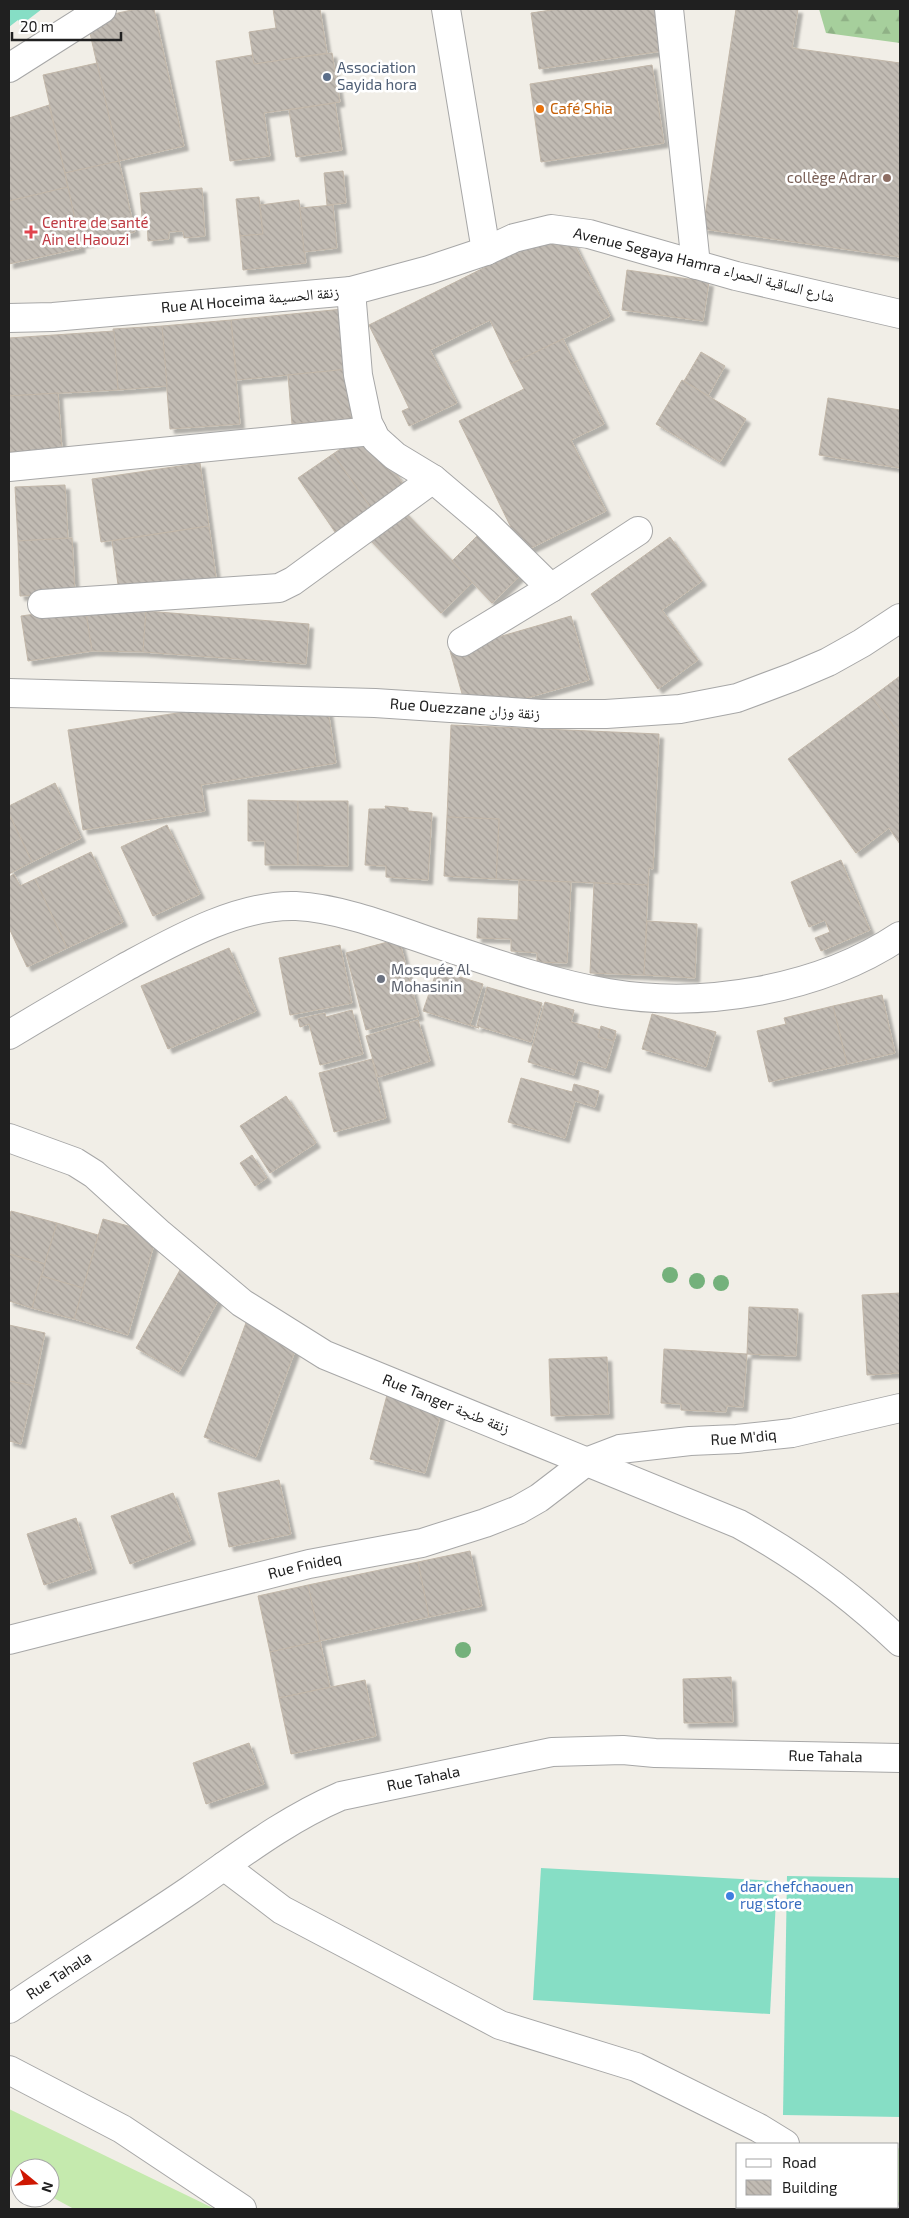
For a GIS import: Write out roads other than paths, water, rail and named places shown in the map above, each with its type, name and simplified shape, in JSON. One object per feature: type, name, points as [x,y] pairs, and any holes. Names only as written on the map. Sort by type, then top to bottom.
[{"type":"street","points":[[9,68],[102,9]]},
{"type":"street","points":[[446,9],[486,251]]},
{"type":"street","points":[[669,9],[696,265]]},
{"type":"street","name":"Avenue Segaya Hamra شارع الساقية الحمراء","points":[[486,251],[514,238],[552,229],[589,234],[696,265],[900,314]]},
{"type":"street","name":"Rue Al Hoceima زنقة الحسيمة","points":[[9,318],[53,317],[351,291],[429,270],[486,251]]},
{"type":"street","points":[[351,291],[358,375],[368,423],[376,439],[395,456],[432,479],[485,523],[551,588]]},
{"type":"street","points":[[9,467],[372,431]]},
{"type":"street","points":[[42,604],[279,588],[299,577],[432,479]]},
{"type":"street","points":[[462,642],[551,588],[638,531]]},
{"type":"street","name":"Rue Ouezzane زنقة وزان","points":[[9,693],[375,703],[542,714],[606,714],[680,709],[737,698],[793,677],[836,658],[900,618]]},
{"type":"street","points":[[9,1035],[158,950],[212,925],[251,910],[296,906],[346,915],[544,978],[609,993],[670,998],[728,996],[797,983],[844,966],[900,936]]},
{"type":"street","name":"Rue Tanger زنقة طنجة","points":[[9,1138],[75,1162],[94,1174],[160,1234],[242,1303],[326,1355],[739,1524],[777,1545],[813,1570],[900,1642]]},
{"type":"street","name":"Rue M'diq","points":[[586,1462],[620,1449],[792,1433],[900,1408]]},
{"type":"street","name":"Rue Fnideq","points":[[9,1640],[309,1564],[422,1543],[485,1523],[518,1510],[539,1498],[586,1462]]},
{"type":"street","name":"Rue Tahala","points":[[9,2009],[282,1826],[314,1808],[341,1796],[552,1752],[623,1750],[655,1753],[900,1758]]},
{"type":"street","points":[[224,1866],[282,1910],[500,2025],[636,2067],[759,2128],[783,2143]]},
{"type":"street","points":[[9,2070],[122,2129],[242,2209]]},
{"type":"place","name":"Association Sayida hora","points":[[327,77]]},
{"type":"place","name":"Café Shia","points":[[540,109]]},
{"type":"place","name":"collège Adrar","points":[[887,178]]},
{"type":"place","name":"Centre de santé Ain el Haouzi","points":[[31,232]]},
{"type":"place","name":"Mosquée Al Mohasinin","points":[[381,979]]},
{"type":"place","name":"dar chefchaouen rug store","points":[[730,1896]]}]
